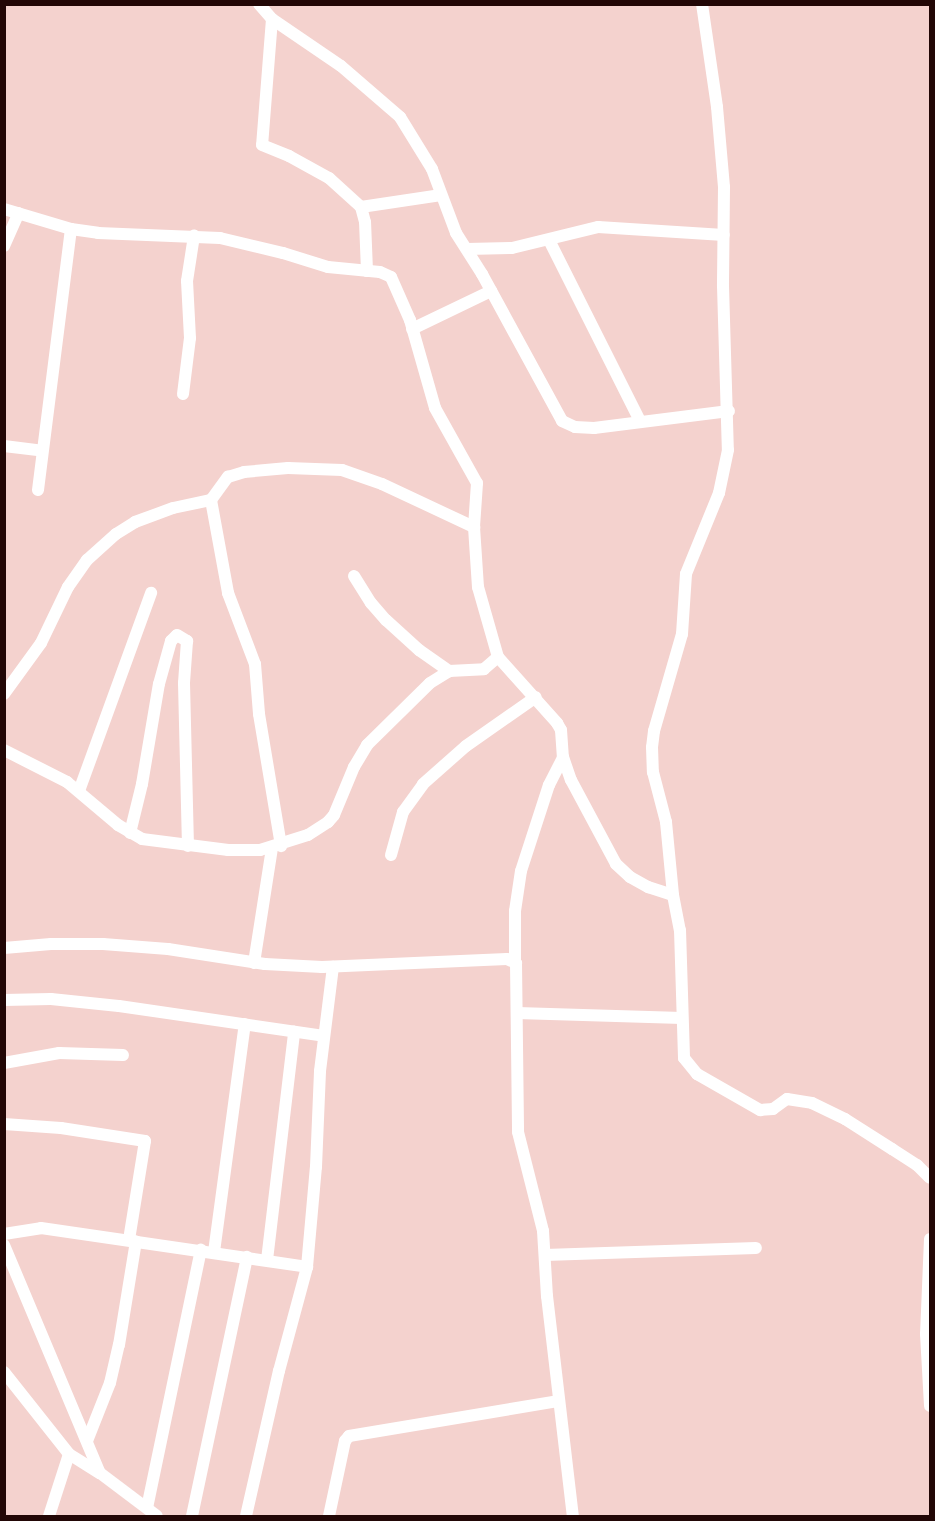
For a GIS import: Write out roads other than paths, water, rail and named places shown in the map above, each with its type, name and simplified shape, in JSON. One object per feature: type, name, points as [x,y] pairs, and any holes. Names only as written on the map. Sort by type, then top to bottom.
[{"type":"street","points":[[259,4],[272,19],[341,66],[390,106],[412,134],[432,169],[456,233],[562,421],[575,427],[594,428],[729,411]]},
{"type":"street","points":[[702,4],[717,107],[724,187],[729,411],[726,464],[719,493],[686,574],[679,650],[653,739],[654,772],[666,822],[682,961],[684,1058],[697,1074],[760,1110],[773,1108],[787,1099],[812,1103],[864,1131],[917,1165],[930,1178]]},
{"type":"street","points":[[272,19],[262,146],[289,156],[329,178],[361,207],[365,222],[367,271]]},
{"type":"street","points":[[361,207],[441,195]]},
{"type":"street","points":[[4,209],[71,229],[117,236],[220,238],[328,267],[380,272],[391,277],[412,329],[435,408],[465,466],[475,478],[478,489],[474,527],[478,587],[498,657],[536,697],[561,730],[563,757],[571,780],[616,864],[630,877],[648,887],[673,895]]},
{"type":"street","points":[[4,246],[19,213]]},
{"type":"street","points":[[467,249],[512,248],[598,227],[724,235]]},
{"type":"street","points":[[38,490],[71,229]]},
{"type":"street","points":[[183,394],[190,338],[187,282],[194,236]]},
{"type":"street","points":[[549,240],[640,421]]},
{"type":"street","points":[[412,329],[490,291]]},
{"type":"street","points":[[4,446],[42,451]]},
{"type":"street","points":[[4,694],[41,643],[68,587],[87,560],[116,534],[135,522],[173,508],[211,500],[228,477],[255,471],[318,467],[342,470],[370,479],[474,527]]},
{"type":"street","points":[[211,500],[228,593],[255,664],[276,847],[254,963]]},
{"type":"street","points":[[354,576],[371,603],[386,620],[419,650],[449,671]]},
{"type":"street","points":[[79,791],[152,593]]},
{"type":"street","points":[[130,833],[142,783],[159,684],[171,641],[176,636],[182,636],[187,641],[184,683],[188,846]]},
{"type":"street","points":[[4,750],[67,782],[130,833],[160,843],[246,852],[276,847],[308,836],[328,822],[334,815],[354,767],[367,745],[403,707],[430,683],[449,671],[478,671],[498,657]]},
{"type":"street","points":[[391,855],[403,812],[423,784],[466,746],[536,697]]},
{"type":"street","points":[[563,757],[549,785],[521,871],[515,911],[515,961],[517,968],[518,1132],[540,1215],[573,1516]]},
{"type":"street","points":[[4,948],[51,944],[103,944],[168,950],[254,963],[333,967],[515,961]]},
{"type":"street","points":[[246,1516],[279,1371],[307,1267],[324,1036],[333,967]]},
{"type":"street","points":[[4,1000],[51,999],[324,1036]]},
{"type":"street","points":[[517,1013],[682,1018]]},
{"type":"street","points":[[214,1252],[245,1024]]},
{"type":"street","points":[[267,1260],[294,1032]]},
{"type":"street","points":[[4,1063],[59,1053],[123,1055]]},
{"type":"street","points":[[4,1124],[61,1128],[145,1141],[119,1345],[110,1383],[87,1441]]},
{"type":"street","points":[[4,1234],[41,1228],[307,1267]]},
{"type":"street","points":[[930,1239],[926,1334],[930,1406]]},
{"type":"street","points":[[4,1245],[8,1262],[100,1473]]},
{"type":"street","points":[[545,1255],[756,1248]]},
{"type":"street","points":[[4,1372],[69,1454],[100,1473],[152,1512],[201,1250]]},
{"type":"street","points":[[192,1516],[247,1257]]},
{"type":"street","points":[[329,1516],[345,1441],[349,1436],[559,1401]]},
{"type":"street","points":[[49,1516],[69,1454]]}]
